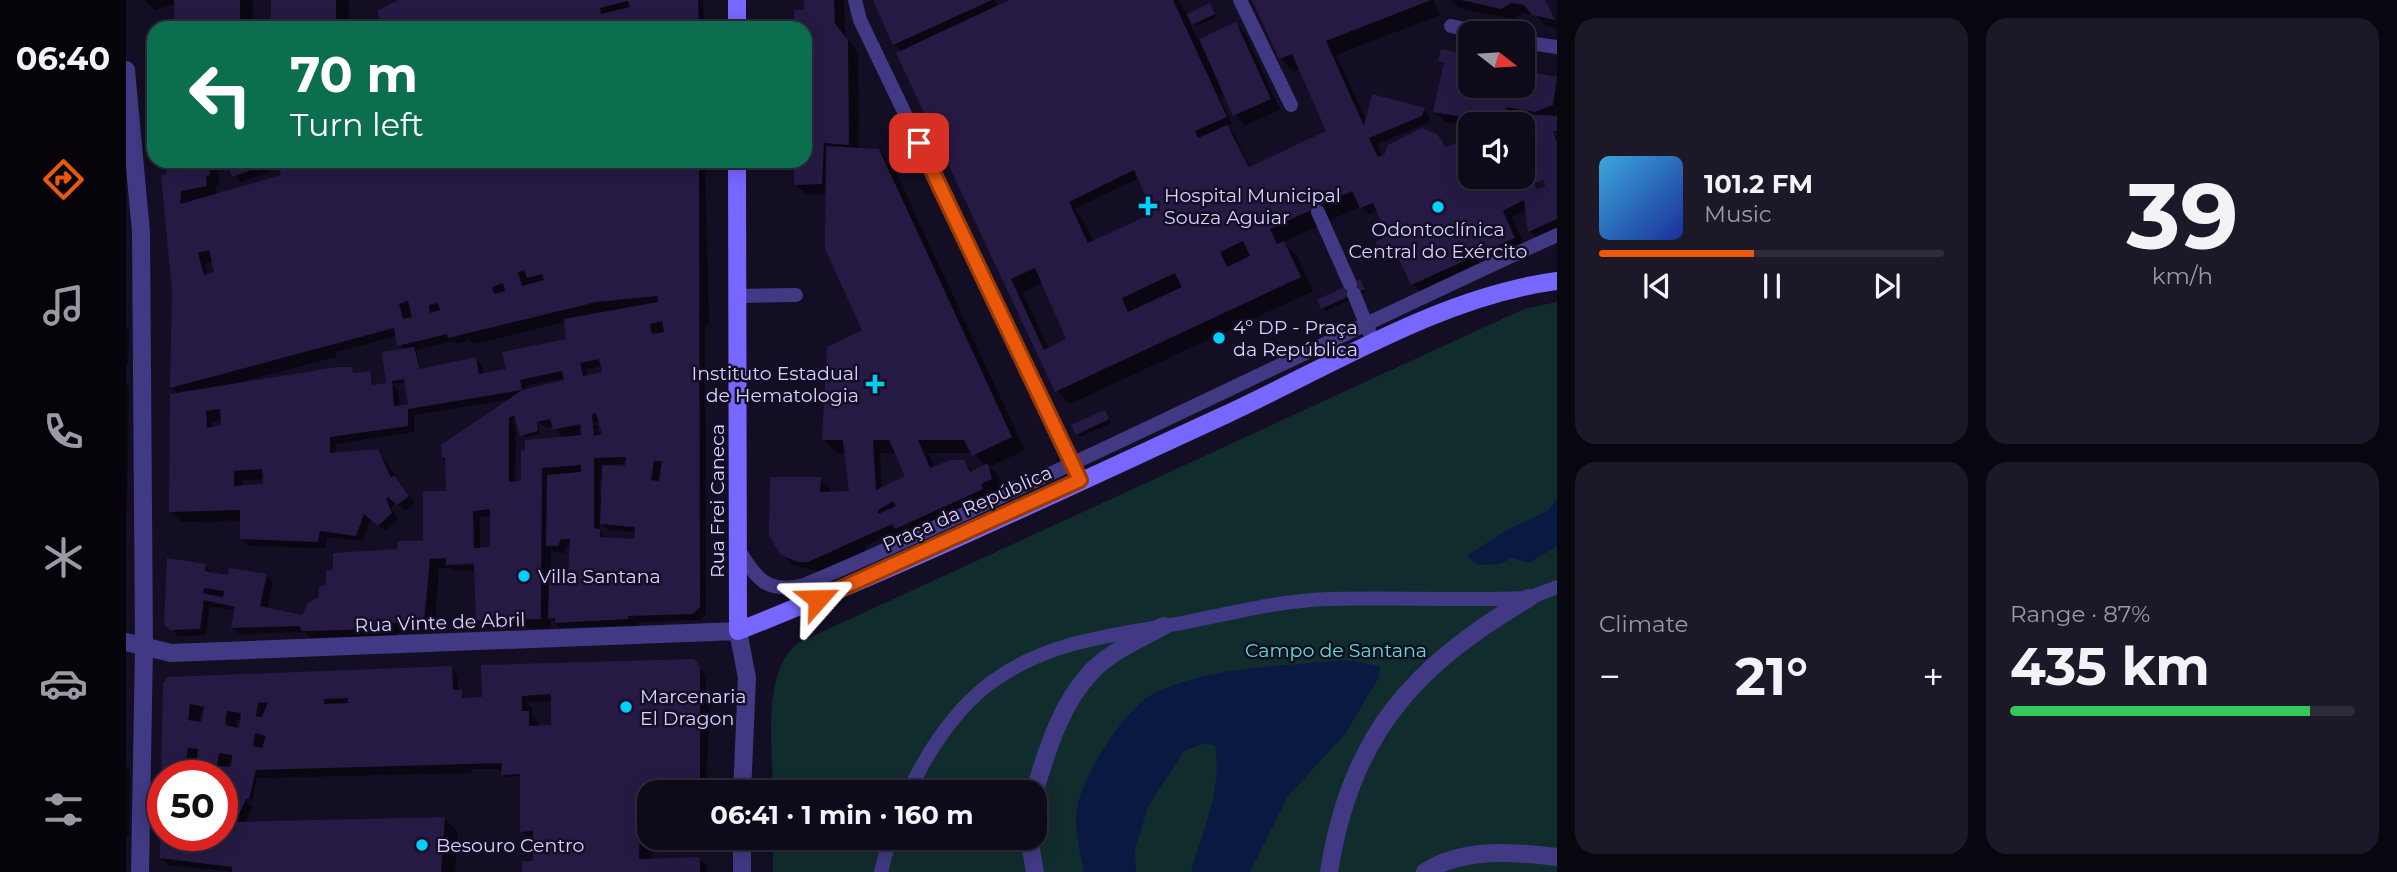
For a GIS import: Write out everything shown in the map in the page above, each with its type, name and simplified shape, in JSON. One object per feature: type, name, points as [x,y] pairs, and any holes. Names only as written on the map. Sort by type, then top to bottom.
[{"type":"main road","points":[[737,0],[737,21]]},
{"type":"main road","name":"Rua Frei Caneca","points":[[737,168],[738,631]]},
{"type":"main road","name":"Praça da República","points":[[738,631],[818,599],[1077,472],[1227,414],[1373,341],[1485,298],[1557,281]]},
{"type":"street","points":[[126,71],[141,232],[135,644],[140,872]]},
{"type":"street","points":[[1329,872],[1352,777],[1373,735],[1418,679],[1491,620],[1529,598]]},
{"type":"street","points":[[1038,780],[1049,743],[1069,704],[1091,671],[1121,649],[1164,626]]},
{"type":"street","points":[[738,631],[747,678],[743,780]]},
{"type":"street","name":"Rua Vinte de Abril","points":[[135,644],[172,653],[738,631]]},
{"type":"street","points":[[742,850],[742,872]]},
{"type":"street","points":[[1031,850],[1035,872]]},
{"type":"street","points":[[1425,872],[1473,855],[1520,853],[1557,857]]},
{"type":"lane","points":[[855,0],[860,20],[1077,472]]},
{"type":"lane","points":[[1240,0],[1290,105]]},
{"type":"lane","points":[[1451,26],[1458,28]]},
{"type":"lane","points":[[1535,44],[1557,47]]},
{"type":"lane","points":[[1318,212],[1373,341]]},
{"type":"lane","name":"Praça da República","points":[[737,548],[763,582],[784,590],[804,585],[1077,472],[1219,396],[1366,323],[1471,277],[1557,235]]},
{"type":"lane","points":[[737,296],[796,295]]},
{"type":"lane","points":[[916,780],[942,735],[967,705],[997,678],[1028,660],[1072,643],[1284,603],[1326,599],[1529,598],[1557,586]]},
{"type":"lane","points":[[881,872],[887,850]]},
{"type":"green space","name":"Campo de Santana","points":[[1557,302],[1557,872],[773,872],[773,850],[1047,850],[1047,780],[773,780],[771,734],[774,692],[778,672],[786,656],[798,643],[1524,309]]},
{"type":"water","points":[[1557,498],[1557,546],[1529,563],[1512,558],[1499,564],[1478,565],[1467,556],[1505,531],[1549,510]]},
{"type":"water","points":[[1345,660],[1380,666],[1379,677],[1345,734],[1288,796],[1250,872],[1191,872],[1210,810],[1216,778],[1215,746],[1205,743],[1184,751],[1148,807],[1135,848],[1136,872],[1084,872],[1076,824],[1079,800],[1099,756],[1130,714],[1144,700],[1173,685],[1221,673]]},
{"type":"building","points":[[174,0],[240,0],[240,21],[175,21]]},
{"type":"building","points":[[271,0],[336,0],[336,21],[271,21]]},
{"type":"building","points":[[399,0],[698,0],[699,21],[488,21],[381,21],[377,11]],"holes":[[[628,1],[630,7],[601,14],[600,8]]]},
{"type":"building","points":[[804,0],[834,0],[835,24],[848,40],[849,145],[824,143],[822,184],[794,185],[794,168],[812,168],[812,21],[794,21],[794,10],[804,10]]},
{"type":"building","points":[[873,0],[992,0],[893,45]]},
{"type":"building","name":"Hospital Municipal Souza Aguiar","points":[[1009,0],[1173,0],[1227,117],[1195,131],[1198,138],[1227,125],[1249,167],[1326,131],[1292,54],[1279,59],[1252,0],[1431,0],[1326,41],[1364,126],[1372,94],[1425,108],[1422,116],[1369,138],[1378,157],[1384,155],[1388,145],[1422,128],[1437,134],[1446,147],[1458,142],[1458,189],[1535,189],[1535,183],[1535,115],[1557,116],[1557,131],[1553,131],[1557,143],[1557,219],[1528,232],[1524,200],[1503,211],[1515,238],[1411,285],[1397,255],[1384,261],[1375,242],[1388,236],[1373,203],[1360,208],[1352,191],[1270,229],[1277,244],[1284,241],[1301,277],[1055,392],[896,53]],"holes":[[[1134,170],[1153,213],[1088,243],[1069,202]],[[1544,180],[1545,186],[1536,190],[1535,183]],[[1243,241],[1250,256],[1227,267],[1220,252]],[[1035,268],[1066,339],[1044,350],[1011,279]],[[1175,273],[1182,287],[1128,312],[1122,298]]]},
{"type":"building","points":[[1461,0],[1545,0],[1555,20],[1532,15],[1524,5],[1511,3],[1501,9]]},
{"type":"building","points":[[1210,3],[1215,14],[1192,25],[1187,14]]},
{"type":"building","points":[[1236,22],[1271,99],[1233,116],[1199,39]]},
{"type":"building","points":[[1441,49],[1458,53],[1458,98],[1535,98],[1535,73],[1557,77],[1553,105],[1535,112],[1507,107],[1506,112],[1458,112],[1458,116],[1433,112],[1444,63],[1438,61]]},
{"type":"building","points":[[826,146],[879,149],[1012,437],[972,456],[964,440],[918,440],[930,468],[950,460],[964,460],[970,472],[988,463],[992,479],[981,484],[983,489],[895,529],[892,524],[808,562],[798,562],[781,555],[769,536],[770,477],[821,477],[820,492],[849,491],[843,440],[822,440],[827,347],[862,330],[825,249]],"holes":[[[873,440],[889,440],[905,476],[876,490]],[[893,501],[896,506],[878,514],[878,510]]]},
{"type":"building","points":[[167,168],[209,168],[207,186],[181,191],[180,204],[281,175],[278,168],[699,168],[700,607],[693,614],[628,616],[628,619],[555,623],[555,618],[548,619],[549,571],[562,571],[561,576],[568,576],[570,539],[561,539],[558,546],[546,546],[547,475],[581,472],[581,465],[542,468],[541,619],[476,621],[474,563],[446,565],[446,558],[430,559],[424,622],[388,623],[388,629],[301,631],[300,626],[231,628],[235,607],[204,600],[200,629],[170,630],[164,624],[167,558],[206,564],[205,571],[228,575],[229,568],[267,574],[260,606],[302,615],[308,603],[319,597],[319,587],[326,585],[326,571],[333,570],[333,553],[397,549],[398,541],[423,541],[423,491],[446,491],[445,457],[442,458],[441,445],[522,390],[408,409],[408,426],[330,437],[330,453],[378,449],[391,478],[394,475],[409,496],[397,505],[388,497],[386,499],[392,513],[378,526],[364,514],[356,536],[320,531],[318,542],[240,539],[240,510],[169,512],[170,394],[337,367],[352,367],[353,373],[370,371],[372,385],[386,383],[382,352],[414,347],[420,369],[476,357],[479,374],[506,369],[502,352],[566,339],[564,319],[658,302],[657,296],[596,302],[448,338],[447,334],[397,346],[394,328],[170,388],[172,291],[161,175],[167,174]],"holes":[[[209,250],[214,272],[204,275],[198,253]],[[524,270],[527,278],[542,274],[544,280],[522,286],[518,272]],[[503,283],[505,291],[494,294],[492,287]],[[408,301],[412,317],[403,319],[399,304]],[[438,303],[440,310],[430,313],[429,305]],[[662,321],[664,332],[652,334],[650,324]],[[599,359],[602,372],[583,376],[580,363]],[[562,371],[564,380],[522,390],[520,380]],[[404,379],[408,404],[394,406],[392,381]],[[220,409],[221,425],[207,428],[206,411]],[[596,413],[602,434],[594,436],[592,414]],[[514,415],[520,436],[538,431],[537,422],[550,419],[553,430],[580,424],[581,435],[525,440],[525,451],[521,451],[521,481],[509,482],[509,418]],[[626,457],[625,466],[602,465],[600,524],[635,527],[634,539],[600,537],[600,529],[594,528],[594,458]],[[654,461],[662,461],[659,481],[651,480]],[[262,469],[263,484],[234,486],[234,471]],[[490,509],[490,547],[474,548],[473,511]],[[204,588],[224,591],[223,598],[203,593]]]},
{"type":"building","points":[[229,168],[257,168],[232,177]]},
{"type":"building","points":[[1360,279],[1365,289],[1321,309],[1317,300]]},
{"type":"building","points":[[1105,410],[1109,419],[1076,435],[1071,425]]},
{"type":"building","points":[[694,659],[700,666],[700,780],[637,780],[637,850],[639,850],[639,859],[700,857],[700,872],[522,872],[522,861],[533,861],[533,831],[520,832],[520,774],[501,775],[502,763],[256,770],[249,799],[246,799],[238,817],[238,760],[232,760],[232,755],[219,753],[218,760],[197,760],[198,749],[188,748],[186,760],[161,760],[163,683],[168,677],[452,666],[453,690],[462,690],[462,698],[482,697],[481,665]],"holes":[[[551,694],[551,725],[529,726],[529,711],[522,711],[522,696]],[[348,698],[348,703],[324,704],[324,699]],[[268,702],[262,717],[256,716],[258,703]],[[190,704],[204,707],[201,722],[188,720]],[[227,711],[241,713],[239,728],[225,725]],[[255,733],[266,736],[262,748],[253,746]]]},
{"type":"building","points":[[445,817],[441,872],[232,872],[232,867],[160,858],[160,851],[238,851],[238,822]]},
{"type":"place","name":"Hospital Municipal Souza Aguiar","points":[[1148,206]]},
{"type":"place","name":"Odontoclínica Central do Exército","points":[[1438,207]]},
{"type":"place","name":"4º DP - Praça da República","points":[[1219,338]]},
{"type":"place","name":"Instituto Estadual de Hematologia","points":[[875,384]]},
{"type":"place","name":"Villa Santana","points":[[524,576]]},
{"type":"place","name":"Marcenaria El Dragon","points":[[626,707]]},
{"type":"place","name":"Besouro Centro","points":[[422,845]]},
{"type":"route","points":[[818,599],[1080,480],[919,143]]}]
